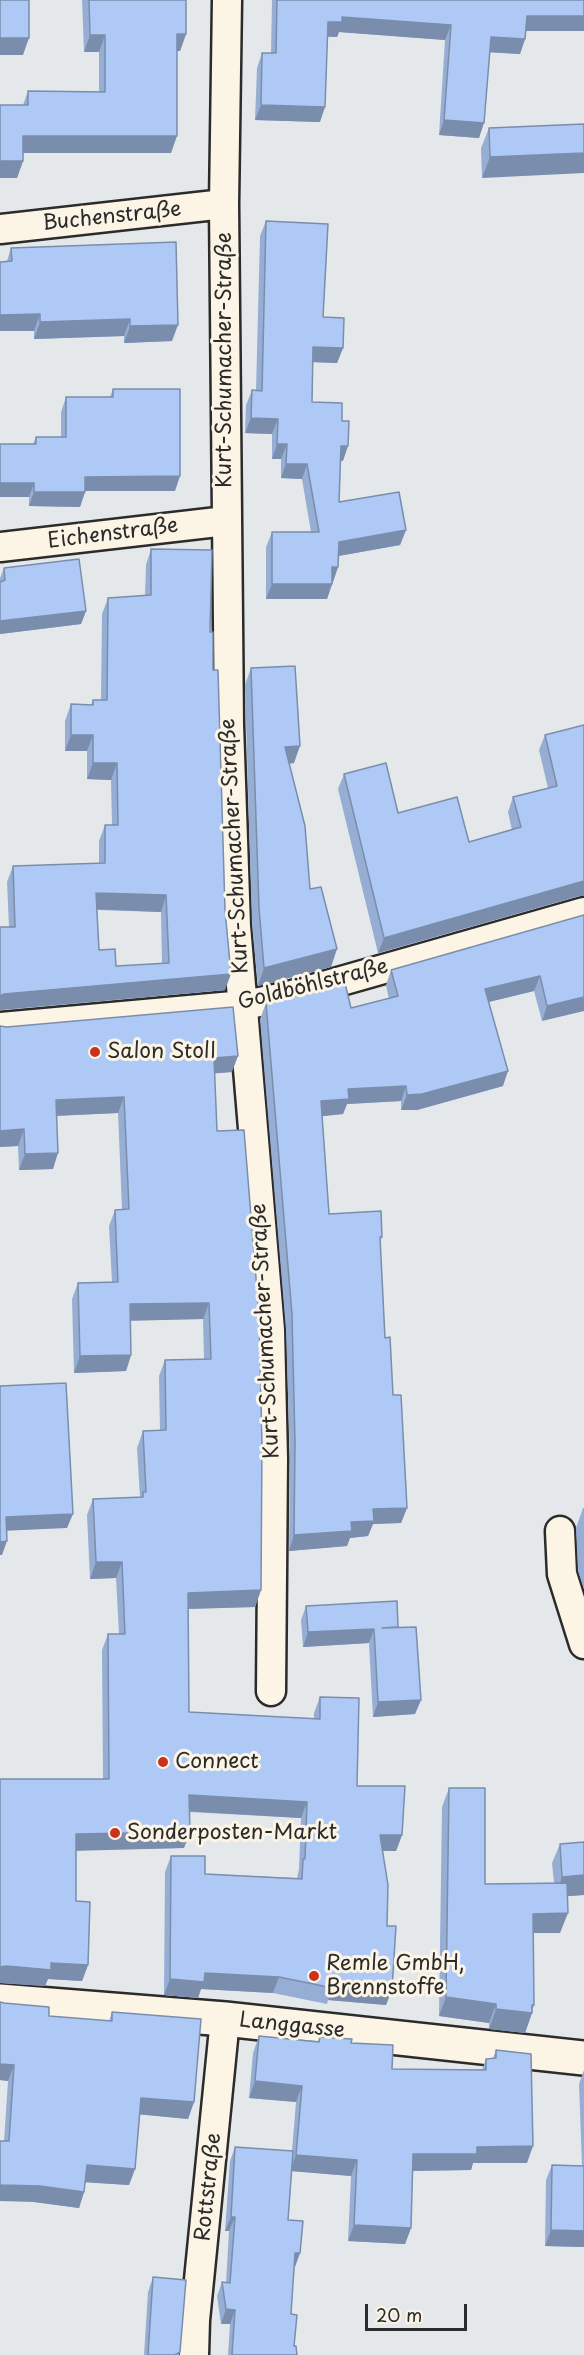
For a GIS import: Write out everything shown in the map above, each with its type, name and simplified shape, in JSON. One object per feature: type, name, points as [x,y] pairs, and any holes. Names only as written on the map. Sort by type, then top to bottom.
[{"type":"main road","name":"Langgasse","points":[[0,2001],[225,2019],[584,2058]]},
{"type":"street","name":"Kurt-Schumacher-Straße","points":[[227,0],[224,204],[229,725],[237,926],[270,1330],[273,1459],[271,1690]]},
{"type":"street","name":"Buchenstraße","points":[[0,229],[224,204]]},
{"type":"street","name":"Eichenstraße","points":[[0,547],[226,521]]},
{"type":"street","name":"Goldböhlstraße","points":[[0,1027],[244,1005],[285,997],[584,912]]},
{"type":"street","points":[[560,1531],[561,1574],[584,1644]]},
{"type":"street","name":"Rottstraße","points":[[194,2355],[196,2309],[225,2019]]},
{"type":"building","points":[[0,0],[29,0],[29,38],[0,38]]},
{"type":"building","points":[[89,0],[186,0],[186,34],[177,34],[177,136],[23,136],[23,161],[0,161],[0,105],[28,105],[28,91],[105,92],[105,35],[90,35]]},
{"type":"building","points":[[277,0],[584,0],[584,16],[527,16],[525,39],[491,37],[484,123],[444,120],[451,25],[342,17],[342,22],[328,22],[325,107],[261,105],[262,53],[276,53]]},
{"type":"building","points":[[584,124],[584,153],[490,157],[489,128]]},
{"type":"building","points":[[266,221],[328,224],[323,317],[344,318],[343,348],[313,347],[312,402],[342,403],[342,421],[349,421],[348,446],[341,446],[339,502],[399,492],[406,530],[339,542],[338,567],[332,567],[332,584],[272,584],[272,532],[319,532],[307,464],[286,464],[287,444],[277,444],[278,419],[251,418],[252,390],[262,391]]},
{"type":"building","points":[[176,242],[178,325],[130,326],[130,319],[40,322],[40,314],[0,315],[0,262],[12,261],[11,248]]},
{"type":"building","points":[[113,389],[180,389],[180,476],[85,477],[85,492],[34,492],[34,483],[0,483],[0,444],[36,444],[36,437],[66,437],[66,397],[113,397]]},
{"type":"building","points":[[151,549],[212,550],[210,632],[213,632],[213,670],[218,670],[225,910],[231,974],[0,996],[0,927],[15,927],[13,866],[105,863],[105,825],[118,825],[117,763],[93,763],[93,735],[71,735],[71,704],[93,705],[93,700],[107,700],[108,598],[151,595]],"holes":[[[96,893],[166,895],[169,963],[116,966],[115,949],[99,950]]]},
{"type":"building","points":[[79,559],[86,611],[0,621],[0,582],[5,580],[4,568]]},
{"type":"building","points":[[295,666],[300,746],[285,747],[305,826],[310,889],[321,887],[337,949],[264,968],[259,908],[251,668]]},
{"type":"building","points":[[584,725],[584,881],[384,938],[344,774],[386,763],[398,813],[457,797],[469,842],[521,827],[513,797],[557,786],[545,735]]},
{"type":"building","points":[[584,915],[584,997],[547,1006],[540,976],[485,989],[508,1071],[422,1094],[407,1095],[406,1086],[348,1089],[349,1099],[321,1101],[329,1214],[381,1211],[382,1237],[380,1237],[385,1338],[390,1337],[393,1395],[401,1395],[407,1508],[373,1509],[374,1521],[351,1522],[352,1531],[294,1535],[295,1443],[292,1314],[266,1003],[345,983],[351,1008],[398,996],[391,970]]},
{"type":"building","points":[[233,1007],[238,1056],[214,1058],[217,1131],[244,1130],[259,1315],[262,1443],[261,1590],[188,1593],[189,1712],[320,1719],[320,1697],[359,1698],[357,1786],[405,1786],[402,1835],[380,1835],[388,1885],[387,1926],[396,1926],[392,1989],[333,1984],[333,1988],[279,1977],[205,1973],[204,1982],[170,1979],[171,1856],[205,1856],[205,1874],[302,1879],[303,1859],[305,1859],[307,1802],[189,1795],[190,1832],[76,1834],[76,1901],[90,1902],[88,1965],[51,1963],[51,1970],[0,1967],[0,1779],[109,1779],[108,1634],[125,1634],[122,1562],[96,1562],[93,1499],[143,1497],[143,1492],[146,1492],[143,1431],[166,1430],[165,1360],[211,1359],[209,1303],[130,1304],[131,1355],[80,1356],[78,1283],[118,1282],[115,1210],[129,1209],[124,1097],[56,1100],[58,1153],[25,1154],[24,1129],[0,1131],[0,1026]]},
{"type":"building","points":[[66,1383],[73,1514],[6,1517],[7,1541],[0,1542],[0,1386]]},
{"type":"building","points":[[397,1601],[398,1627],[382,1628],[416,1627],[421,1700],[378,1702],[374,1629],[308,1632],[306,1606]]},
{"type":"building","points":[[449,1788],[485,1788],[485,1884],[567,1883],[568,1913],[533,1914],[534,2005],[532,2005],[532,2013],[496,2009],[496,2004],[446,1997]]},
{"type":"building","points":[[584,1842],[584,1875],[562,1877],[560,1844]]},
{"type":"building","points":[[0,2002],[49,2007],[49,2016],[112,2021],[112,2012],[201,2019],[194,2102],[141,2098],[135,2169],[87,2165],[84,2192],[40,2186],[0,2185],[0,2141],[9,2141],[14,2065],[0,2064]]},
{"type":"building","points":[[259,2036],[319,2042],[320,2037],[352,2039],[351,2043],[393,2045],[392,2069],[486,2070],[486,2059],[496,2058],[496,2050],[531,2054],[533,2146],[477,2147],[477,2154],[413,2154],[411,2228],[354,2225],[357,2160],[296,2155],[302,2086],[255,2081]]},
{"type":"building","points":[[235,2147],[293,2151],[288,2220],[303,2221],[300,2253],[295,2253],[291,2314],[297,2315],[294,2346],[296,2346],[297,2355],[232,2355],[235,2310],[226,2309],[222,2282],[230,2283],[235,2217],[231,2217]]},
{"type":"building","points":[[552,2165],[584,2166],[584,2231],[551,2230]]},
{"type":"building","points":[[153,2277],[186,2280],[180,2352],[175,2355],[148,2355]]},
{"type":"place","name":"Salon Stoll","points":[[95,1052]]},
{"type":"place","name":"Connect","points":[[163,1762]]},
{"type":"place","name":"Sonderposten-Markt","points":[[115,1833]]},
{"type":"place","name":"Remle GmbH, Brennstoffe","points":[[314,1976]]}]
